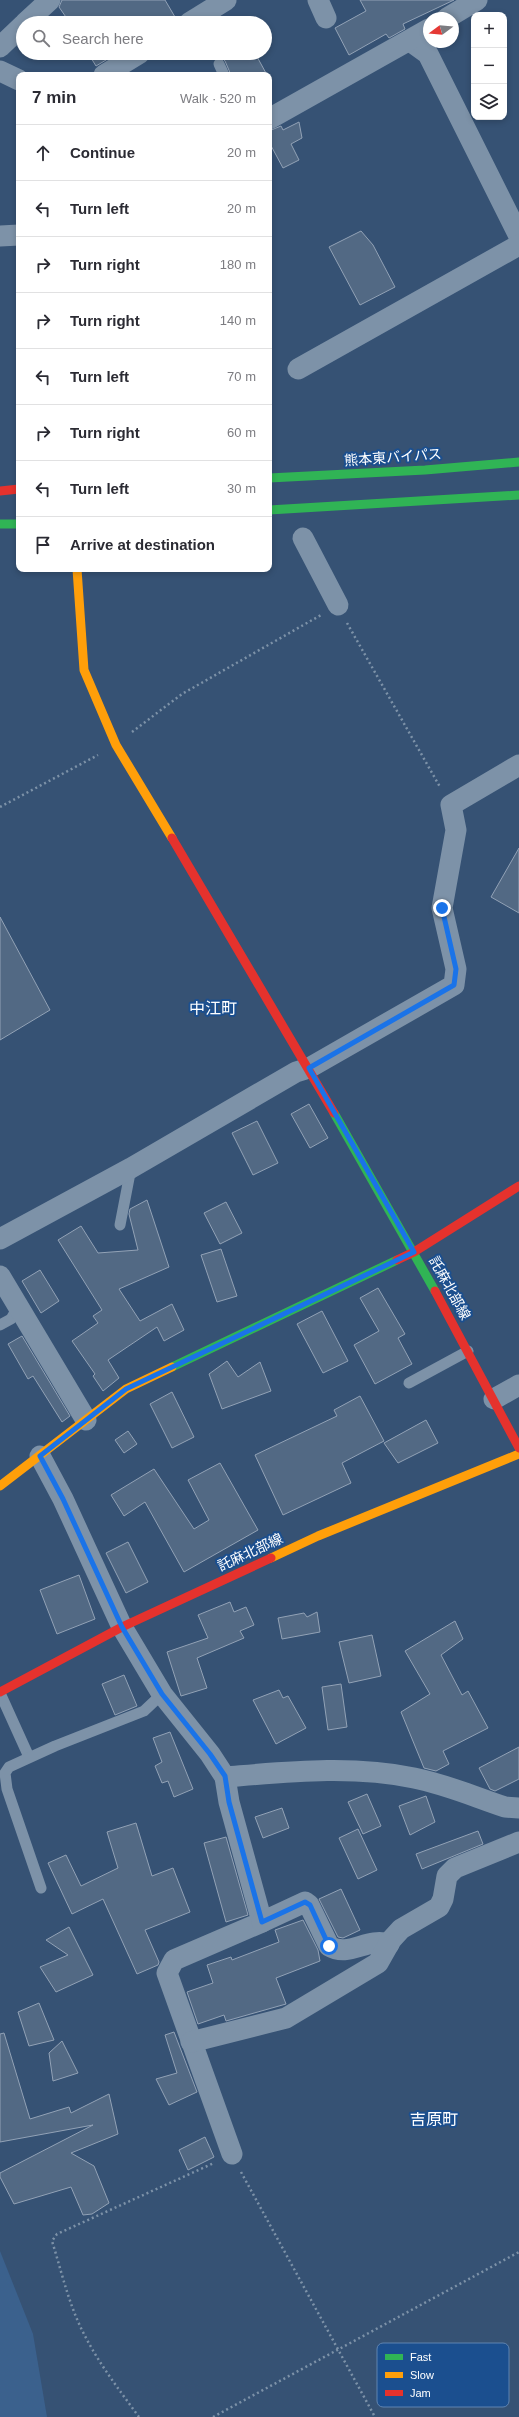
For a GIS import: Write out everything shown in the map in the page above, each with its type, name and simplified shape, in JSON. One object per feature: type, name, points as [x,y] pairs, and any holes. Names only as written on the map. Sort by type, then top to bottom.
[{"type":"main road","name":"熊本東バイパス","points":[[272,478],[425,470],[519,462]]},
{"type":"main road","points":[[0,491],[16,489]]},
{"type":"main road","points":[[272,510],[519,495]]},
{"type":"main road","points":[[0,524],[16,524]]},
{"type":"main road","points":[[0,1486],[126,1389],[414,1252],[309,1068],[116,745],[84,670],[77,572]]},
{"type":"main road","name":"託麻北部線","points":[[519,1186],[414,1252],[519,1448]]},
{"type":"main road","name":"託麻北部線","points":[[0,1693],[122,1627],[318,1536],[519,1454]]},
{"type":"street","points":[[33,16],[50,0]]},
{"type":"street","points":[[200,16],[226,0]]},
{"type":"street","points":[[457,12],[478,0]]},
{"type":"street","points":[[0,47],[16,32]]},
{"type":"street","points":[[272,117],[423,33]]},
{"type":"street","points":[[410,41],[428,54],[519,236]]},
{"type":"street","points":[[109,72],[129,60]]},
{"type":"street","points":[[0,71],[16,79]]},
{"type":"street","points":[[0,236],[16,235]]},
{"type":"street","points":[[298,369],[519,245]]},
{"type":"street","points":[[303,538],[338,606]]},
{"type":"street","points":[[0,1239],[131,1168],[296,1072],[309,1068],[454,985],[456,969],[442,908],[456,830],[451,805],[519,765]]},
{"type":"street","points":[[0,1276],[86,1420]]},
{"type":"street","points":[[494,1399],[519,1385]]},
{"type":"street","points":[[40,1456],[63,1499],[122,1627],[162,1694],[210,1754],[225,1776],[229,1802],[262,1922]]},
{"type":"street","points":[[225,1776],[307,1770],[351,1772],[414,1778],[505,1807],[519,1808]]},
{"type":"street","points":[[191,2042],[286,2018],[378,1963],[389,1944],[401,1930],[439,1907],[443,1899],[448,1876],[455,1868],[519,1842]]},
{"type":"street","points":[[232,2154],[167,1973],[174,1960],[305,1902],[310,1905],[329,1946],[333,1948],[348,1950],[374,1942],[389,1944]]},
{"type":"lane","points":[[120,1224],[131,1168]]},
{"type":"lane","points":[[0,1325],[11,1318],[18,1307]]},
{"type":"lane","points":[[409,1383],[468,1351]]},
{"type":"lane","points":[[0,1693],[29,1757]]},
{"type":"lane","points":[[41,1888],[5,1781],[5,1773],[9,1767],[29,1757],[144,1711],[162,1694]]},
{"type":"path","points":[[0,807],[116,745],[182,694],[338,606],[451,805]]},
{"type":"path","points":[[139,2417],[107,2373],[85,2336],[69,2300],[52,2241],[57,2234],[232,2154],[375,2417]]},
{"type":"path","points":[[213,2417],[338,2348],[519,2252]]},
{"type":"water","points":[[0,2251],[33,2334],[47,2417],[0,2417]]},
{"type":"building","points":[[62,0],[165,0],[174,16],[65,16],[59,7]]},
{"type":"building","points":[[360,0],[454,0],[428,12],[423,12],[423,15],[403,24],[405,29],[389,38],[386,34],[349,55],[335,28],[366,11]]},
{"type":"building","points":[[92,60],[106,60],[96,66]]},
{"type":"building","points":[[224,60],[259,60],[265,72],[230,72]]},
{"type":"building","points":[[299,122],[302,138],[291,144],[299,160],[283,168],[272,148],[272,130],[281,126],[283,130]]},
{"type":"building","points":[[361,231],[373,245],[395,287],[360,305],[329,247]]},
{"type":"building","points":[[519,848],[519,913],[491,897]]},
{"type":"building","points":[[0,917],[50,1010],[0,1040]]},
{"type":"building","points":[[309,1104],[328,1138],[310,1148],[291,1114]]},
{"type":"building","points":[[257,1121],[278,1163],[253,1175],[232,1133]]},
{"type":"building","points":[[147,1200],[169,1267],[119,1289],[140,1321],[172,1304],[184,1330],[164,1341],[157,1327],[108,1360],[119,1378],[103,1391],[93,1376],[95,1374],[72,1341],[98,1323],[93,1316],[102,1310],[58,1240],[81,1226],[98,1253],[138,1250],[129,1214],[130,1209]]},
{"type":"building","points":[[226,1202],[242,1233],[220,1244],[204,1213]]},
{"type":"building","points":[[221,1249],[237,1296],[217,1302],[201,1255]]},
{"type":"building","points":[[40,1270],[59,1301],[41,1313],[22,1281]]},
{"type":"building","points":[[378,1288],[405,1334],[398,1338],[412,1364],[375,1384],[354,1345],[379,1331],[360,1298]]},
{"type":"building","points":[[322,1311],[348,1361],[323,1373],[297,1324]]},
{"type":"building","points":[[22,1336],[70,1416],[62,1422],[33,1376],[28,1379],[8,1344]]},
{"type":"building","points":[[227,1361],[238,1377],[260,1362],[271,1391],[222,1409],[209,1374]]},
{"type":"building","points":[[172,1392],[194,1437],[172,1448],[150,1404]]},
{"type":"building","points":[[360,1396],[384,1441],[342,1463],[351,1483],[283,1515],[255,1455],[337,1416],[334,1410]]},
{"type":"building","points":[[426,1420],[438,1443],[398,1463],[384,1443]]},
{"type":"building","points":[[128,1431],[137,1444],[124,1453],[115,1440]]},
{"type":"building","points":[[220,1463],[258,1530],[184,1572],[145,1502],[124,1516],[111,1495],[154,1469],[194,1529],[209,1520],[188,1480]]},
{"type":"building","points":[[128,1542],[148,1582],[126,1593],[106,1553]]},
{"type":"building","points":[[79,1575],[95,1619],[57,1634],[40,1590]]},
{"type":"building","points":[[230,1602],[234,1612],[246,1607],[254,1625],[240,1631],[244,1638],[197,1658],[207,1688],[181,1696],[167,1652],[208,1638],[198,1615]]},
{"type":"building","points":[[317,1612],[320,1632],[282,1639],[278,1618],[304,1613],[307,1617]]},
{"type":"building","points":[[455,1621],[463,1639],[441,1655],[462,1695],[468,1691],[488,1728],[443,1751],[449,1764],[436,1771],[424,1768],[401,1712],[430,1694],[405,1651]]},
{"type":"building","points":[[372,1635],[381,1676],[349,1683],[339,1642]]},
{"type":"building","points":[[124,1675],[137,1706],[115,1715],[102,1684]]},
{"type":"building","points":[[341,1684],[347,1727],[328,1730],[322,1687]]},
{"type":"building","points":[[279,1690],[283,1698],[288,1696],[306,1728],[276,1744],[253,1700]]},
{"type":"building","points":[[170,1732],[193,1789],[174,1797],[168,1781],[162,1783],[155,1766],[162,1762],[153,1738]]},
{"type":"building","points":[[519,1747],[519,1779],[495,1791],[490,1789],[479,1768]]},
{"type":"building","points":[[367,1794],[381,1826],[363,1834],[348,1802]]},
{"type":"building","points":[[426,1796],[435,1822],[410,1835],[399,1806]]},
{"type":"building","points":[[282,1808],[289,1828],[263,1838],[255,1817]]},
{"type":"building","points":[[136,1823],[152,1876],[173,1868],[190,1912],[145,1930],[159,1962],[158,1965],[137,1974],[103,1899],[72,1914],[48,1863],[66,1855],[81,1886],[118,1868],[107,1832]]},
{"type":"building","points":[[358,1829],[377,1870],[358,1879],[339,1838]]},
{"type":"building","points":[[478,1831],[483,1844],[422,1869],[416,1854]]},
{"type":"building","points":[[226,1837],[248,1915],[226,1922],[204,1843]]},
{"type":"building","points":[[341,1889],[360,1930],[343,1938],[338,1937],[319,1899]]},
{"type":"building","points":[[303,1920],[318,1950],[320,1961],[276,1978],[286,2004],[226,2021],[224,2015],[198,2024],[187,1992],[213,1983],[207,1965],[231,1957],[232,1960],[279,1942],[275,1930]]},
{"type":"building","points":[[69,1927],[93,1975],[56,1992],[40,1967],[68,1955],[46,1940]]},
{"type":"building","points":[[39,2003],[54,2040],[29,2046],[18,2012]]},
{"type":"building","points":[[174,2032],[197,2092],[169,2105],[156,2079],[177,2073],[165,2035]]},
{"type":"building","points":[[4,2033],[30,2119],[69,2107],[71,2113],[109,2094],[118,2134],[71,2153],[94,2166],[109,2203],[92,2214],[83,2215],[71,2187],[14,2204],[0,2177],[0,2173],[93,2125],[0,2142],[0,2034]]},
{"type":"building","points":[[62,2041],[78,2073],[53,2081],[49,2053]]},
{"type":"building","points":[[205,2137],[214,2157],[188,2170],[179,2150]]},
{"type":"traffic: fast","points":[[272,478],[425,470],[519,462]]},
{"type":"traffic: fast","points":[[272,510],[519,495]]},
{"type":"traffic: fast","points":[[0,524],[16,524]]},
{"type":"traffic: fast","points":[[334,1113],[435,1291]]},
{"type":"traffic: fast","points":[[172,1367],[397,1260]]},
{"type":"traffic: slow","points":[[77,572],[84,670],[116,745],[172,838]]},
{"type":"traffic: slow","points":[[0,1486],[126,1389],[172,1367]]},
{"type":"traffic: slow","points":[[271,1558],[318,1536],[519,1454]]},
{"type":"traffic: jam","points":[[0,491],[16,489]]},
{"type":"traffic: jam","points":[[172,838],[334,1113]]},
{"type":"traffic: jam","points":[[397,1260],[414,1252],[519,1186]]},
{"type":"traffic: jam","points":[[435,1291],[519,1448]]},
{"type":"traffic: jam","points":[[0,1692],[122,1627],[271,1558]]},
{"type":"district","name":"中江町","points":[[213,1008]]},
{"type":"district","name":"吉原町","points":[[434,2119]]},
{"type":"route","points":[[329,1946],[310,1905],[305,1902],[262,1922],[229,1802],[225,1776],[210,1754],[162,1694],[122,1627],[63,1499],[40,1456],[126,1389],[414,1252],[309,1068],[454,985],[456,969],[442,908]]}]
